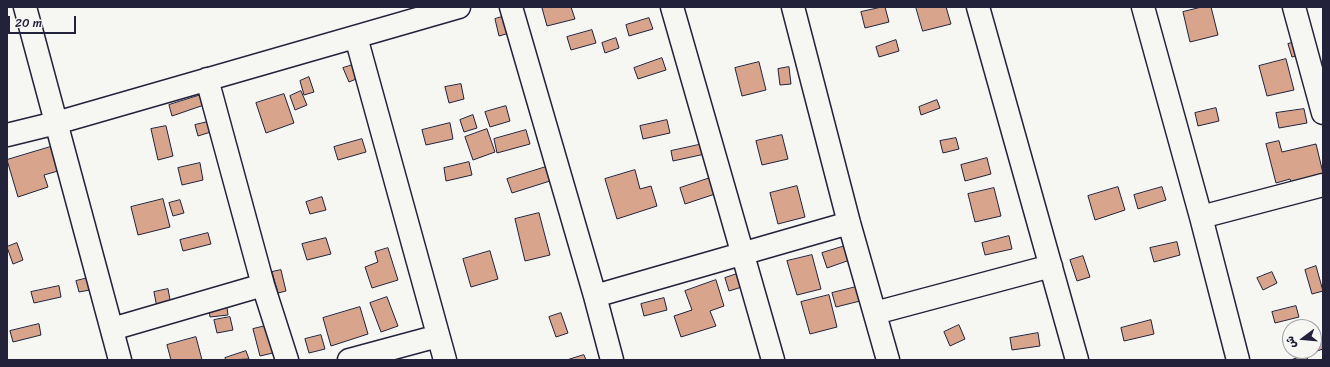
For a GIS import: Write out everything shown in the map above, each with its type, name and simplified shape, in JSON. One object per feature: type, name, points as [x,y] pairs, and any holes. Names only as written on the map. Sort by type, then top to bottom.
[{"type":"street","points":[[25,7],[120,360]]},
{"type":"street","points":[[7,135],[56,123],[460,7]]},
{"type":"street","points":[[511,7],[595,296],[612,360]]},
{"type":"street","points":[[672,7],[773,360]]},
{"type":"street","points":[[793,7],[849,223],[888,360]]},
{"type":"street","points":[[978,7],[1077,360]]},
{"type":"street","points":[[1143,7],[1238,360]]},
{"type":"street","points":[[1294,7],[1323,113]]},
{"type":"street","points":[[356,37],[445,360]]},
{"type":"street","points":[[207,80],[263,285],[287,360]]},
{"type":"street","points":[[1201,218],[1323,185]]},
{"type":"street","points":[[595,296],[849,223]]},
{"type":"street","points":[[875,313],[1051,266]]},
{"type":"street","points":[[112,329],[263,285]]},
{"type":"street","points":[[349,360],[438,336]]},
{"type":"building","points":[[571,7],[575,19],[547,26],[542,8]]},
{"type":"building","points":[[885,7],[889,22],[865,28],[861,12]]},
{"type":"building","points":[[916,7],[946,7],[951,24],[923,31]]},
{"type":"building","points":[[1202,7],[1211,7],[1218,35],[1190,42],[1183,12]]},
{"type":"building","points":[[509,15],[513,32],[499,36],[495,19]]},
{"type":"building","points":[[649,18],[653,29],[629,36],[626,25]]},
{"type":"building","points":[[592,30],[596,43],[571,50],[567,37]]},
{"type":"building","points":[[1313,37],[1317,50],[1292,57],[1288,44]]},
{"type":"building","points":[[616,38],[619,48],[605,53],[602,43]]},
{"type":"building","points":[[896,40],[899,51],[879,57],[876,47]]},
{"type":"building","points":[[662,58],[666,70],[638,79],[634,68]]},
{"type":"building","points":[[1286,59],[1294,90],[1267,96],[1259,66]]},
{"type":"building","points":[[759,62],[766,90],[742,96],[735,68]]},
{"type":"building","points":[[356,64],[361,77],[349,82],[343,68]]},
{"type":"building","points":[[789,67],[791,84],[780,85],[778,69]]},
{"type":"building","points":[[309,77],[314,92],[304,95],[300,81]]},
{"type":"building","points":[[461,84],[464,99],[449,103],[445,87]]},
{"type":"building","points":[[301,91],[307,105],[295,110],[290,96]]},
{"type":"building","points":[[284,94],[294,123],[266,133],[256,103]]},
{"type":"building","points":[[201,95],[204,105],[172,116],[169,105]]},
{"type":"building","points":[[937,100],[940,108],[921,115],[919,107]]},
{"type":"building","points":[[506,106],[510,121],[490,127],[485,112]]},
{"type":"building","points":[[1216,108],[1219,121],[1198,126],[1195,113]]},
{"type":"building","points":[[1304,109],[1307,123],[1279,128],[1276,113]]},
{"type":"building","points":[[473,115],[477,128],[464,132],[460,120]]},
{"type":"building","points":[[667,120],[670,133],[643,139],[640,126]]},
{"type":"building","points":[[212,121],[214,131],[198,136],[195,125]]},
{"type":"building","points":[[450,123],[453,139],[426,145],[422,130]]},
{"type":"building","points":[[166,126],[173,156],[158,160],[151,129]]},
{"type":"building","points":[[487,129],[495,152],[473,160],[465,137]]},
{"type":"building","points":[[526,130],[530,144],[497,153],[494,139]]},
{"type":"building","points":[[782,135],[788,159],[762,165],[756,141]]},
{"type":"building","points":[[956,138],[959,149],[943,153],[940,141]]},
{"type":"building","points":[[362,139],[366,152],[338,160],[334,147]]},
{"type":"building","points":[[1279,141],[1282,152],[1316,144],[1323,173],[1291,182],[1290,179],[1276,183],[1266,144]]},
{"type":"building","points":[[703,144],[705,154],[673,161],[671,151]]},
{"type":"building","points":[[57,145],[65,169],[44,175],[48,187],[18,197],[7,160]]},
{"type":"building","points":[[987,158],[991,174],[965,181],[961,165]]},
{"type":"building","points":[[469,162],[472,175],[446,181],[444,168]]},
{"type":"building","points":[[200,163],[203,180],[182,185],[178,168]]},
{"type":"building","points":[[546,167],[550,181],[512,193],[507,179]]},
{"type":"building","points":[[635,170],[640,189],[651,186],[657,206],[617,219],[605,179]]},
{"type":"building","points":[[713,177],[718,193],[685,204],[680,188]]},
{"type":"building","points":[[797,186],[805,217],[778,224],[770,193]]},
{"type":"building","points":[[1118,187],[1125,210],[1095,220],[1088,196]]},
{"type":"building","points":[[1162,187],[1166,200],[1138,209],[1134,195]]},
{"type":"building","points":[[994,188],[1001,216],[975,222],[968,194]]},
{"type":"building","points":[[322,197],[326,210],[310,214],[306,202]]},
{"type":"building","points":[[163,199],[170,227],[138,235],[131,207]]},
{"type":"building","points":[[180,200],[184,213],[173,216],[169,203]]},
{"type":"building","points":[[539,213],[550,255],[525,261],[515,219]]},
{"type":"building","points":[[208,233],[211,244],[183,251],[180,240]]},
{"type":"building","points":[[1009,236],[1012,249],[985,255],[982,243]]},
{"type":"building","points":[[326,238],[331,254],[307,260],[302,244]]},
{"type":"building","points":[[1177,242],[1180,255],[1154,262],[1150,248]]},
{"type":"building","points":[[17,243],[23,260],[13,264],[7,247]]},
{"type":"building","points":[[845,246],[850,260],[827,268],[822,253]]},
{"type":"building","points":[[388,248],[398,280],[372,288],[365,267],[378,262],[375,252]]},
{"type":"building","points":[[490,251],[498,279],[471,287],[463,259]]},
{"type":"building","points":[[812,255],[821,289],[797,295],[787,261]]},
{"type":"building","points":[[1083,256],[1090,277],[1077,281],[1070,260]]},
{"type":"building","points":[[1316,266],[1323,291],[1312,294],[1305,270]]},
{"type":"building","points":[[281,270],[286,291],[278,293],[272,272]]},
{"type":"building","points":[[1272,272],[1277,283],[1263,290],[1257,278]]},
{"type":"building","points":[[740,273],[745,286],[729,291],[725,278]]},
{"type":"building","points":[[92,277],[95,289],[79,292],[76,281]]},
{"type":"building","points":[[716,280],[724,306],[710,311],[716,326],[681,337],[674,316],[692,310],[685,291]]},
{"type":"building","points":[[59,286],[61,297],[34,303],[31,292]]},
{"type":"building","points":[[856,287],[860,301],[836,307],[832,293]]},
{"type":"building","points":[[168,289],[171,305],[157,308],[154,292]]},
{"type":"building","points":[[829,295],[837,327],[810,334],[801,302]]},
{"type":"building","points":[[387,297],[398,326],[381,332],[370,303]]},
{"type":"building","points":[[664,298],[667,310],[644,316],[641,304]]},
{"type":"building","points":[[226,300],[228,315],[210,317],[208,303]]},
{"type":"building","points":[[1296,306],[1299,317],[1282,319],[1282,321],[1275,323],[1272,312]]},
{"type":"building","points":[[360,307],[368,334],[331,346],[323,318]]},
{"type":"building","points":[[561,313],[568,333],[556,337],[549,317]]},
{"type":"building","points":[[230,317],[233,330],[217,333],[214,320]]},
{"type":"building","points":[[1151,320],[1154,334],[1124,341],[1121,328]]},
{"type":"building","points":[[39,324],[41,335],[13,342],[10,331]]},
{"type":"building","points":[[959,325],[965,339],[950,346],[944,332]]},
{"type":"building","points":[[266,326],[273,353],[260,356],[253,329]]},
{"type":"building","points":[[1038,333],[1040,346],[1012,350],[1010,338]]},
{"type":"building","points":[[321,335],[325,349],[309,353],[305,339]]},
{"type":"building","points":[[196,337],[202,360],[171,360],[167,345]]},
{"type":"building","points":[[1322,338],[1323,338],[1322,349]]},
{"type":"building","points":[[246,351],[249,359],[226,360],[225,358]]},
{"type":"building","points":[[584,355],[586,360],[567,360]]},
{"type":"building","points":[[1308,359],[1308,360],[1291,360]]}]
